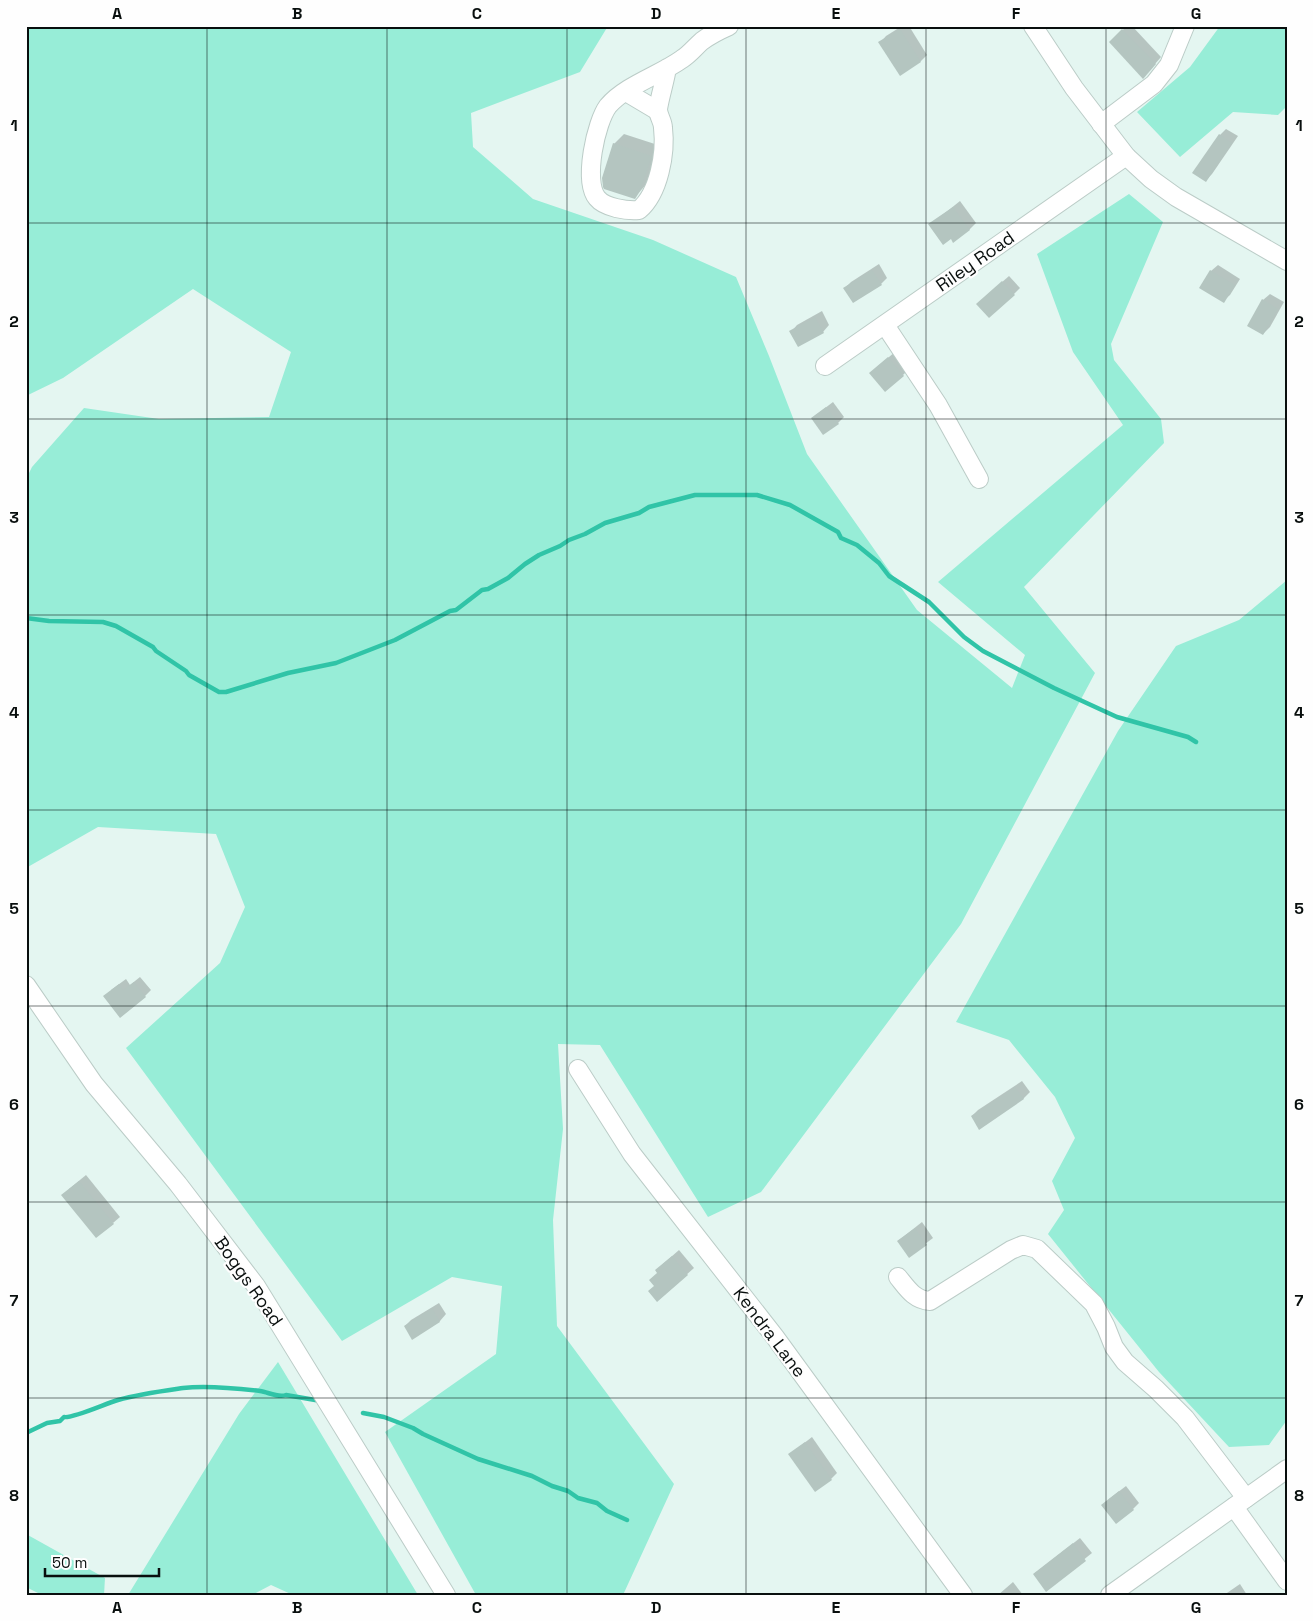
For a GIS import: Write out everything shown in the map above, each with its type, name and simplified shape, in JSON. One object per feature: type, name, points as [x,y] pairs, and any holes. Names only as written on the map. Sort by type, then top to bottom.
[{"type":"street","points":[[668,68],[658,112],[663,125],[664,152],[654,191],[646,204],[639,210],[602,202],[595,196],[591,183],[592,160],[597,129],[607,107],[619,96],[683,59],[701,42],[729,26]]},
{"type":"street","points":[[1033,26],[1074,88],[1126,156],[1151,179],[1176,197],[1287,261]]},
{"type":"street","points":[[1101,124],[1154,84],[1169,65],[1185,26]]},
{"type":"street","points":[[626,92],[658,112]]},
{"type":"street","name":"Riley Road","points":[[825,366],[1126,156]]},
{"type":"street","points":[[884,325],[938,405],[980,479]]},
{"type":"street","name":"Boggs Road","points":[[26,985],[94,1084],[178,1184],[256,1286],[446,1595]]},
{"type":"street","name":"Kendra Lane","points":[[578,1069],[628,1148],[775,1337],[963,1595]]},
{"type":"street","points":[[898,1276],[914,1296],[930,1301],[1023,1244],[1037,1249],[1094,1304],[1114,1347],[1125,1362],[1185,1418],[1240,1503],[1287,1581]]},
{"type":"street","points":[[1110,1595],[1287,1469]]},
{"type":"green space","points":[[26,26],[608,26],[580,72],[471,113],[473,147],[533,199],[653,240],[736,277],[807,454],[917,610],[1012,688],[1025,655],[938,582],[1123,425],[1073,352],[1037,254],[1129,194],[1163,222],[1111,344],[1114,360],[1161,419],[1164,443],[1024,587],[1095,673],[961,924],[761,1192],[708,1217],[600,1045],[558,1044],[563,1129],[553,1220],[557,1326],[674,1484],[623,1595],[476,1595],[385,1432],[496,1354],[502,1286],[452,1277],[342,1341],[126,1048],[220,963],[245,907],[216,834],[98,827],[26,868],[26,479],[32,467],[84,408],[159,419],[269,417],[291,352],[193,289],[63,378],[26,396]]},
{"type":"green space","points":[[1220,26],[1287,26],[1287,106],[1278,115],[1233,112],[1180,157],[1137,112],[1190,67]]},
{"type":"green space","points":[[1287,580],[1287,1420],[1269,1445],[1229,1447],[1159,1372],[1048,1234],[1064,1210],[1052,1181],[1075,1138],[1055,1097],[1009,1040],[956,1022],[1118,731],[1176,646],[1239,620]]},
{"type":"green space","points":[[278,1362],[418,1595],[293,1595],[271,1585],[252,1595],[128,1595],[239,1414]]},
{"type":"green space","points":[[26,1534],[105,1578],[104,1595],[42,1595],[26,1587]]},
{"type":"building","points":[[900,29],[921,62],[900,76],[878,42]]},
{"type":"building","points":[[1122,29],[1156,64],[1143,79],[1109,42]]},
{"type":"building","points":[[1219,134],[1232,143],[1206,182],[1192,173]]},
{"type":"building","points":[[613,143],[652,156],[640,191],[635,199],[604,189],[603,187],[602,178]]},
{"type":"building","points":[[953,207],[970,230],[953,243],[951,239],[943,245],[928,224]]},
{"type":"building","points":[[872,270],[882,285],[853,303],[843,288]]},
{"type":"building","points":[[1210,270],[1235,285],[1224,303],[1199,288]]},
{"type":"building","points":[[1002,281],[1015,295],[989,318],[976,304]]},
{"type":"building","points":[[1262,299],[1278,309],[1263,335],[1247,326]]},
{"type":"building","points":[[815,317],[824,333],[798,347],[789,331]]},
{"type":"building","points":[[888,357],[904,376],[885,392],[869,373]]},
{"type":"building","points":[[826,407],[839,424],[823,435],[811,418]]},
{"type":"building","points":[[134,982],[146,997],[120,1018],[103,996],[119,984],[123,990]]},
{"type":"building","points":[[1015,1087],[1024,1099],[979,1130],[971,1116]]},
{"type":"building","points":[[79,1181],[114,1224],[96,1238],[61,1195]]},
{"type":"building","points":[[915,1228],[927,1245],[909,1258],[897,1241]]},
{"type":"building","points":[[672,1256],[688,1275],[657,1302],[648,1291],[654,1286],[649,1280],[657,1273],[655,1270]]},
{"type":"building","points":[[432,1308],[440,1322],[412,1340],[404,1326]]},
{"type":"building","points":[[805,1442],[832,1480],[815,1492],[788,1454]]},
{"type":"building","points":[[1119,1491],[1134,1510],[1116,1524],[1101,1505]]},
{"type":"building","points":[[1073,1543],[1086,1561],[1046,1592],[1033,1574]]},
{"type":"waterway","points":[[26,618],[49,621],[103,622],[116,626],[153,647],[189,675],[219,692],[226,692],[288,673],[336,663],[395,640],[450,611],[456,610],[482,590],[488,589],[508,578],[539,555],[605,523],[639,513],[649,507],[695,495],[757,495],[790,505],[838,532],[841,538],[857,545],[879,563],[889,576],[929,602],[964,637],[983,651],[1054,688],[1117,717],[1188,737],[1196,742]]},
{"type":"waterway","points":[[26,1433],[47,1423],[60,1421],[64,1417],[82,1413],[118,1400],[142,1394],[192,1387],[260,1391],[321,1401]]},
{"type":"waterway","points":[[363,1413],[384,1417],[413,1428],[478,1459],[532,1476],[552,1486],[568,1491],[578,1498],[597,1503],[607,1511],[627,1520]]}]
